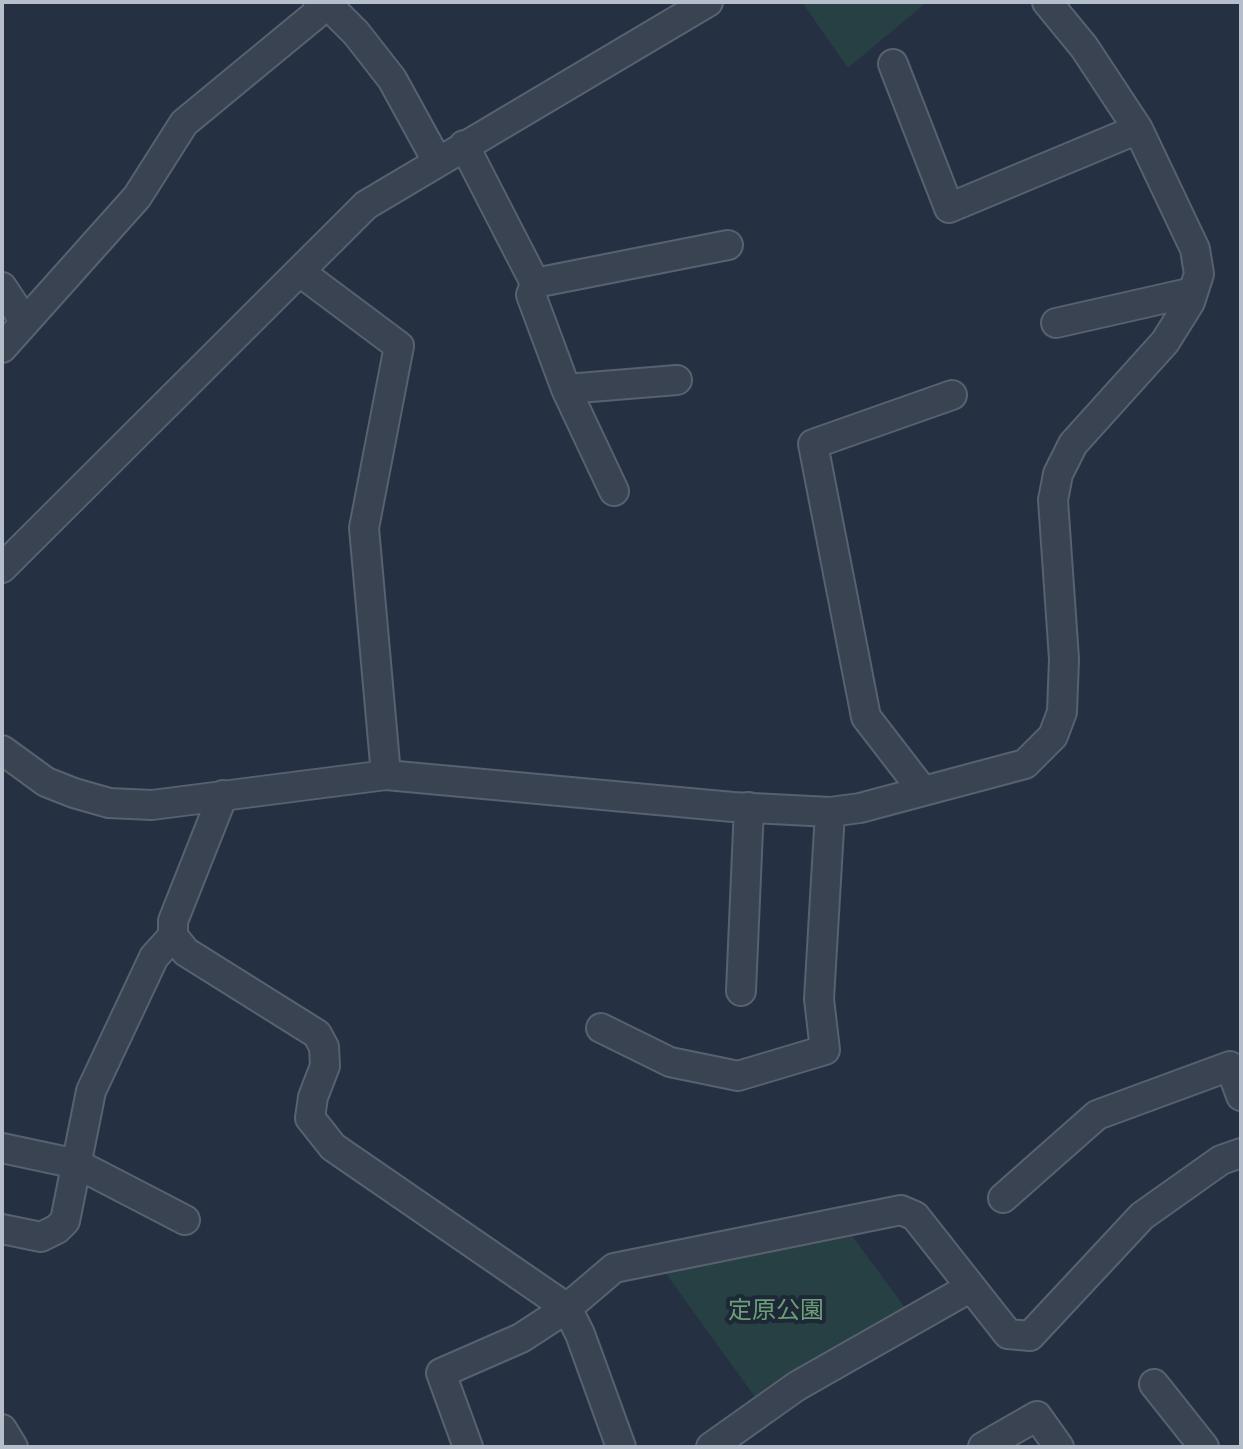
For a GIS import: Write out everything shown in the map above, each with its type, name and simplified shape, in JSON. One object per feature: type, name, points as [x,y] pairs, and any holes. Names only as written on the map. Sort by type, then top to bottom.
[{"type":"street","points":[[2,348],[137,197],[184,123],[315,15],[323,2],[356,33],[392,79],[437,161]]},
{"type":"street","points":[[2,568],[366,205],[708,2]]},
{"type":"street","points":[[2,750],[46,782],[109,803],[152,805],[386,775],[830,812],[860,808],[1025,764],[1053,736],[1062,712],[1064,659],[1053,500],[1058,474],[1073,444],[1165,342],[1193,292],[1199,274],[1195,249],[1138,129],[1084,47],[1047,2]]},
{"type":"street","points":[[893,64],[949,208],[1138,129]]},
{"type":"street","points":[[464,145],[535,283],[531,295],[566,389],[614,491]]},
{"type":"street","points":[[535,283],[728,245]]},
{"type":"street","points":[[300,272],[399,346],[364,528],[386,775]]},
{"type":"street","points":[[2,287],[25,322]]},
{"type":"street","points":[[1056,323],[1193,292]]},
{"type":"street","points":[[566,389],[677,380]]},
{"type":"street","points":[[923,791],[866,717],[813,444],[952,395]]},
{"type":"street","points":[[223,795],[173,921],[173,936],[186,952],[317,1034],[324,1047],[325,1066],[313,1097],[310,1118],[333,1147],[567,1308],[580,1334],[621,1447]]},
{"type":"street","points":[[741,991],[749,807]]},
{"type":"street","points":[[601,1028],[670,1062],[738,1076],[825,1050],[819,999],[830,812]]},
{"type":"street","points":[[2,1229],[41,1237],[65,1221],[91,1091],[154,957],[173,936]]},
{"type":"street","points":[[1003,1198],[1097,1115],[1230,1066],[1241,1096]]},
{"type":"street","points":[[2,1148],[77,1164],[185,1220]]},
{"type":"street","points":[[468,1447],[441,1373],[521,1338],[567,1308],[614,1268],[901,1210],[915,1216],[1008,1334],[1030,1336],[1142,1216],[1221,1160],[1241,1153]]},
{"type":"street","points":[[711,1447],[797,1386],[971,1287]]},
{"type":"street","points":[[1154,1384],[1204,1447]]},
{"type":"street","points":[[983,1447],[1037,1416],[1059,1447]]},
{"type":"street","points":[[2,1429],[13,1447]]},
{"type":"green space","points":[[802,2],[927,2],[848,68]]},
{"type":"green space","name":"定原公園","points":[[850,1233],[906,1309],[755,1397],[659,1264]]}]
